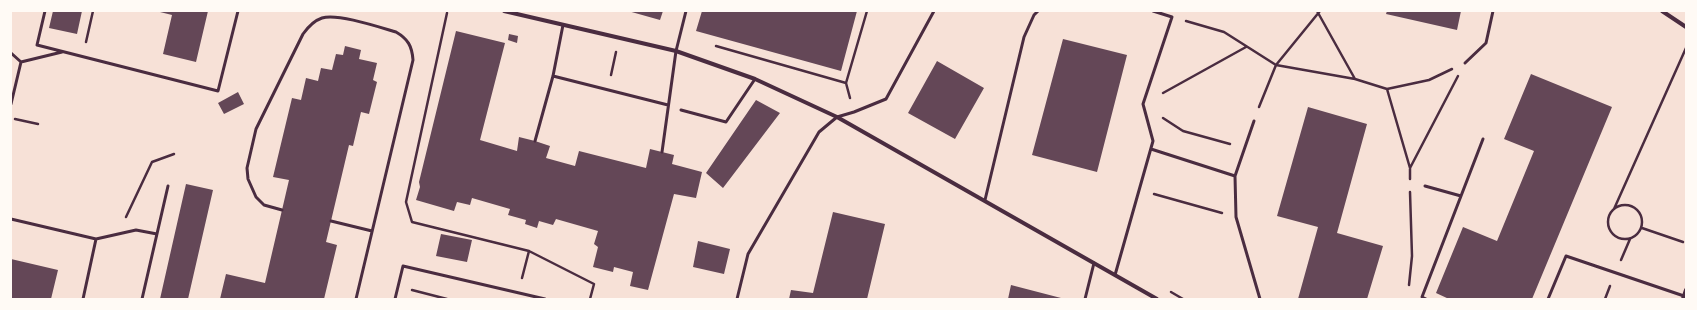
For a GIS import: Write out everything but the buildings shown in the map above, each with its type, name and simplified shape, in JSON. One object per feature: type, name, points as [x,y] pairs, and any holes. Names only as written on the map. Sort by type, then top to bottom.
[{"type":"street","points":[[504,11],[676,51],[755,79],[837,117],[1157,299]]},
{"type":"street","points":[[1662,11],[1686,27]]},
{"type":"street","points":[[1683,297],[1686,290]]},
{"type":"lane","points":[[45,11],[37,45],[218,91],[238,11]]},
{"type":"lane","points":[[662,152],[676,51],[686,11]]},
{"type":"lane","points":[[737,299],[748,254],[818,132],[837,117],[886,99],[934,11]]},
{"type":"lane","points":[[984,200],[1024,37],[1034,15],[1038,11]]},
{"type":"lane","points":[[1115,275],[1153,141],[1143,104],[1172,16],[1153,11]]},
{"type":"lane","points":[[1465,63],[1486,43],[1493,11]]},
{"type":"lane","points":[[282,210],[264,205],[256,197],[248,179],[246,168],[256,129],[303,34],[309,26],[323,18],[335,17],[396,32],[404,36],[412,50],[413,60],[356,299]]},
{"type":"lane","points":[[535,141],[553,76],[563,25]]},
{"type":"lane","points":[[21,62],[63,52]]},
{"type":"lane","points":[[11,53],[21,62]]},
{"type":"lane","points":[[11,104],[21,62]]},
{"type":"lane","points":[[553,76],[608,89],[668,106]]},
{"type":"lane","points":[[681,110],[726,122],[755,79]]},
{"type":"lane","points":[[1254,121],[1235,176],[1236,218],[1260,299]]},
{"type":"lane","points":[[1426,299],[1422,297],[1482,139]]},
{"type":"lane","points":[[1151,149],[1235,176]]},
{"type":"lane","points":[[142,299],[168,186]]},
{"type":"lane","points":[[1425,186],[1460,196]]},
{"type":"lane","points":[[11,219],[96,239],[136,230],[157,234]]},
{"type":"lane","points":[[331,221],[372,231]]},
{"type":"lane","points":[[83,299],[96,239]]},
{"type":"lane","points":[[1548,299],[1566,256],[1683,297]]},
{"type":"lane","points":[[1085,299],[1094,263]]},
{"type":"lane","points":[[394,299],[403,266],[545,299]]},
{"type":"path","points":[[83,57],[93,11]]},
{"type":"path","points":[[846,83],[866,11]]},
{"type":"path","points":[[1254,121],[1276,65],[1318,11],[1356,79]]},
{"type":"path","points":[[447,13],[406,202],[412,222],[529,251],[594,284],[590,299]]},
{"type":"path","points":[[1172,16],[1224,32],[1276,65],[1356,79],[1387,88],[1429,80],[1465,63]]},
{"type":"path","points":[[1245,148],[1183,130],[1143,104],[1246,47]]},
{"type":"path","points":[[608,89],[617,48]]},
{"type":"path","points":[[1614,209],[1624,205],[1635,208],[1642,217],[1642,228],[1635,236],[1630,239],[1618,238],[1609,225],[1609,219],[1686,48]]},
{"type":"path","points":[[1410,168],[1465,63]]},
{"type":"path","points":[[1387,88],[1410,168],[1410,182]]},
{"type":"path","points":[[11,118],[38,124]]},
{"type":"path","points":[[118,234],[152,162],[174,154]]},
{"type":"path","points":[[1408,291],[1412,256],[1410,189]]},
{"type":"path","points":[[1140,190],[1236,218]]},
{"type":"path","points":[[1642,228],[1683,242]]},
{"type":"path","points":[[519,293],[529,251]]},
{"type":"path","points":[[398,287],[447,299]]}]
